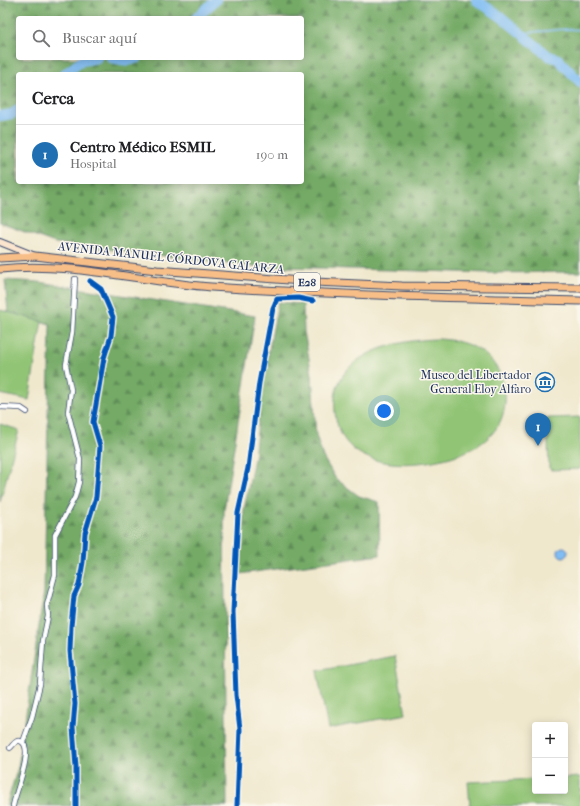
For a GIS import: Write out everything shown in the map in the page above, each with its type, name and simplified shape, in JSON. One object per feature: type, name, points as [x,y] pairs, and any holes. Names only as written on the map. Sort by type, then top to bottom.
[{"type":"main road","points":[[0,242],[35,256]]},
{"type":"main road","name":"AVENIDA MANUEL CÓRDOVA GALARZA","points":[[0,258],[35,256],[158,270],[315,282],[402,286],[580,288]]},
{"type":"main road","name":"AVENIDA MANUEL CÓRDOVA GALARZA","points":[[0,269],[42,268],[89,271],[209,286],[239,288],[416,297],[580,301]]},
{"type":"street","points":[[14,806],[19,782],[26,766],[26,748],[23,742],[32,717],[40,684],[43,641],[48,616],[47,605],[55,575],[54,535],[75,497],[79,482],[80,459],[68,412],[71,390],[66,365],[72,332],[75,279]]},
{"type":"street","points":[[76,806],[77,782],[73,727],[75,704],[70,651],[71,626],[74,596],[82,570],[85,533],[96,497],[100,446],[93,422],[104,358],[111,336],[113,317],[101,289],[90,281]]},
{"type":"street","points":[[237,806],[240,729],[236,695],[233,612],[238,513],[248,468],[259,383],[273,308],[277,299],[298,298],[313,301]]},
{"type":"street","points":[[0,407],[21,408],[27,412]]},
{"type":"street","points":[[10,748],[16,741],[23,742]]},
{"type":"green space","points":[[0,0],[580,0],[580,272],[489,273],[251,266],[55,243],[0,223]]},
{"type":"green space","points":[[5,280],[39,282],[255,316],[224,510],[227,806],[6,806],[18,767],[44,592],[50,324],[8,312]]},
{"type":"green space","points":[[278,302],[303,304],[304,331],[312,375],[316,435],[323,457],[336,479],[359,496],[379,502],[380,555],[240,574],[244,510],[254,458],[262,387]]},
{"type":"green space","points":[[0,310],[42,320],[29,400],[0,394]]},
{"type":"green space","points":[[438,339],[456,341],[473,347],[481,351],[494,364],[502,380],[505,396],[502,418],[496,429],[487,439],[477,446],[465,452],[440,460],[399,464],[371,459],[359,453],[349,445],[341,434],[336,419],[335,398],[340,380],[351,366],[365,356],[382,348],[401,343]]},
{"type":"green space","points":[[580,417],[580,469],[551,470],[549,468],[547,418]]},
{"type":"green space","points":[[0,424],[19,430],[0,502]]},
{"type":"green space","points":[[395,656],[406,714],[328,729],[317,671]]},
{"type":"green space","points":[[580,777],[580,806],[470,806],[468,782],[532,779],[532,794],[568,794],[568,778]]},
{"type":"water","points":[[561,547],[565,547],[568,552],[565,557],[561,557],[558,554],[558,550]]},
{"type":"waterway","points":[[198,16],[216,0]]},
{"type":"waterway","points":[[476,0],[500,16],[549,56],[558,59],[580,82]]},
{"type":"waterway","points":[[522,33],[567,29],[580,30]]},
{"type":"waterway","points":[[67,72],[82,61],[87,60]]},
{"type":"waterway","points":[[122,60],[131,60]]},
{"type":"waterway","points":[[0,116],[12,114],[16,111]]},
{"type":"cycle path","points":[[76,806],[76,767],[73,727],[75,704],[70,651],[71,626],[74,596],[79,585],[83,562],[85,533],[96,497],[100,446],[93,422],[104,358],[111,336],[113,317],[101,289],[90,281]]},
{"type":"cycle path","points":[[237,806],[240,729],[236,695],[233,612],[238,513],[248,468],[259,383],[273,308],[277,299],[298,298],[313,301]]},
{"type":"place","name":"Museo del Libertador General Eloy Alfaro","points":[[545,382]]},
{"type":"place","name":"Centro Médico ESMIL","points":[[538,446]]}]
